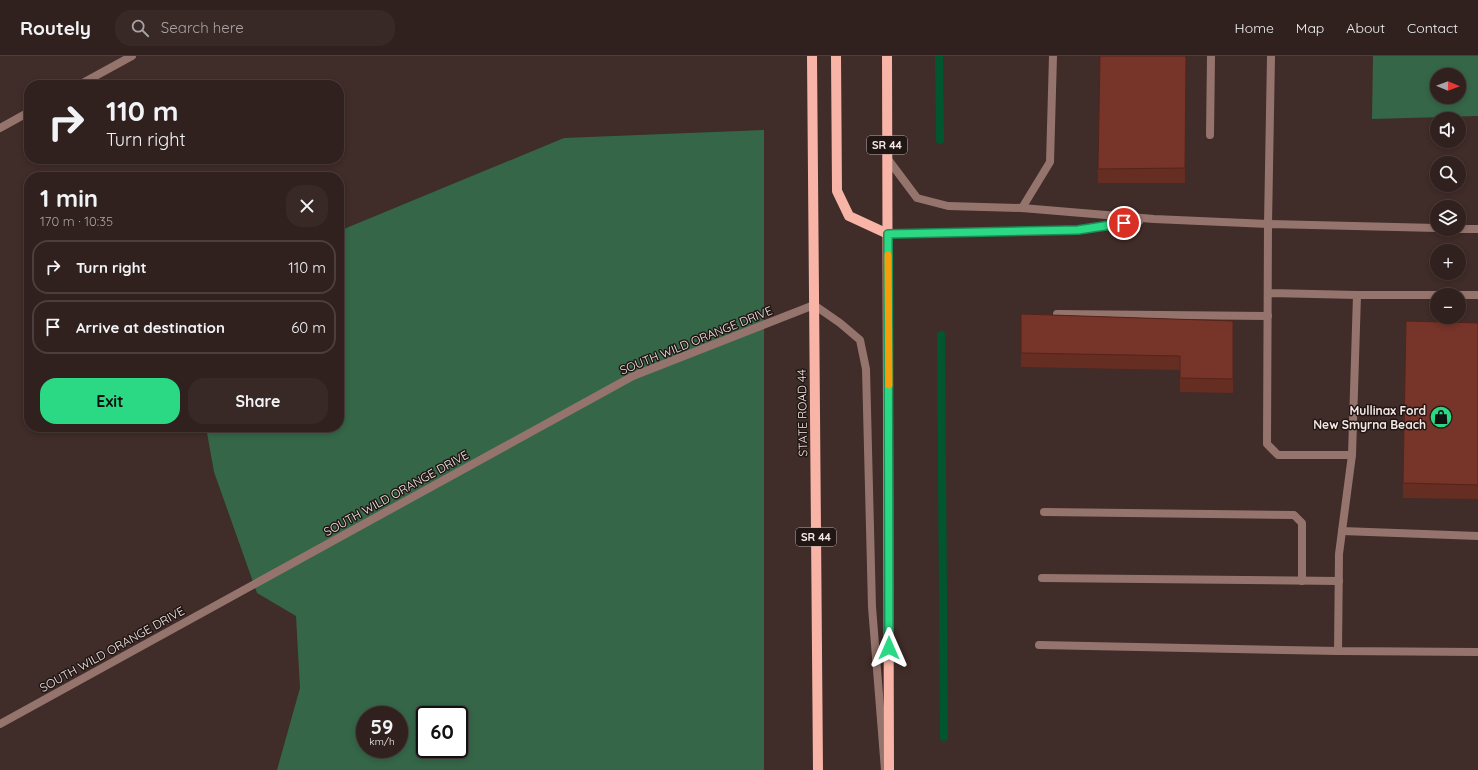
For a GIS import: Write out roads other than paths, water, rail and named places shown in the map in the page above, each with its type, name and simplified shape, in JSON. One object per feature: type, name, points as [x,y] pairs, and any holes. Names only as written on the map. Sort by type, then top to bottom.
[{"type":"main road","name":"STATE ROAD 44","points":[[812,56],[818,770]]},
{"type":"main road","points":[[836,56],[837,192],[849,216],[888,234]]},
{"type":"main road","name":"SR 44","points":[[887,56],[889,770]]},
{"type":"street","points":[[88,80],[132,56]]},
{"type":"street","points":[[1022,208],[1050,162],[1053,56]]},
{"type":"street","points":[[1210,135],[1211,56]]},
{"type":"street","points":[[1271,56],[1268,224],[1267,444],[1278,455],[1352,455]]},
{"type":"street","points":[[0,128],[24,115]]},
{"type":"street","points":[[888,158],[917,198],[948,206],[1022,208],[1154,219],[1268,224],[1430,228]]},
{"type":"street","points":[[888,234],[1078,230],[1154,219]]},
{"type":"street","points":[[1466,229],[1478,229]]},
{"type":"street","points":[[1268,293],[1478,295]]},
{"type":"street","points":[[1338,651],[1339,581],[1342,531],[1352,455],[1357,295]]},
{"type":"street","points":[[814,305],[840,323],[860,340],[866,369],[872,607],[884,770]]},
{"type":"street","name":"SOUTH WILD ORANGE DRIVE","points":[[0,724],[633,376],[814,305]]},
{"type":"street","points":[[1057,314],[1268,316]]},
{"type":"street","points":[[1044,512],[1294,515],[1302,523],[1302,581]]},
{"type":"street","points":[[1342,531],[1478,536]]},
{"type":"street","points":[[1042,578],[1339,581]]},
{"type":"street","points":[[1039,645],[1338,651],[1478,652]]},
{"type":"waterway","points":[[939,56],[940,140]]},
{"type":"waterway","points":[[941,335],[944,737]]},
{"type":"place","name":"Mullinax Ford New Smyrna Beach","points":[[1441,417]]}]
